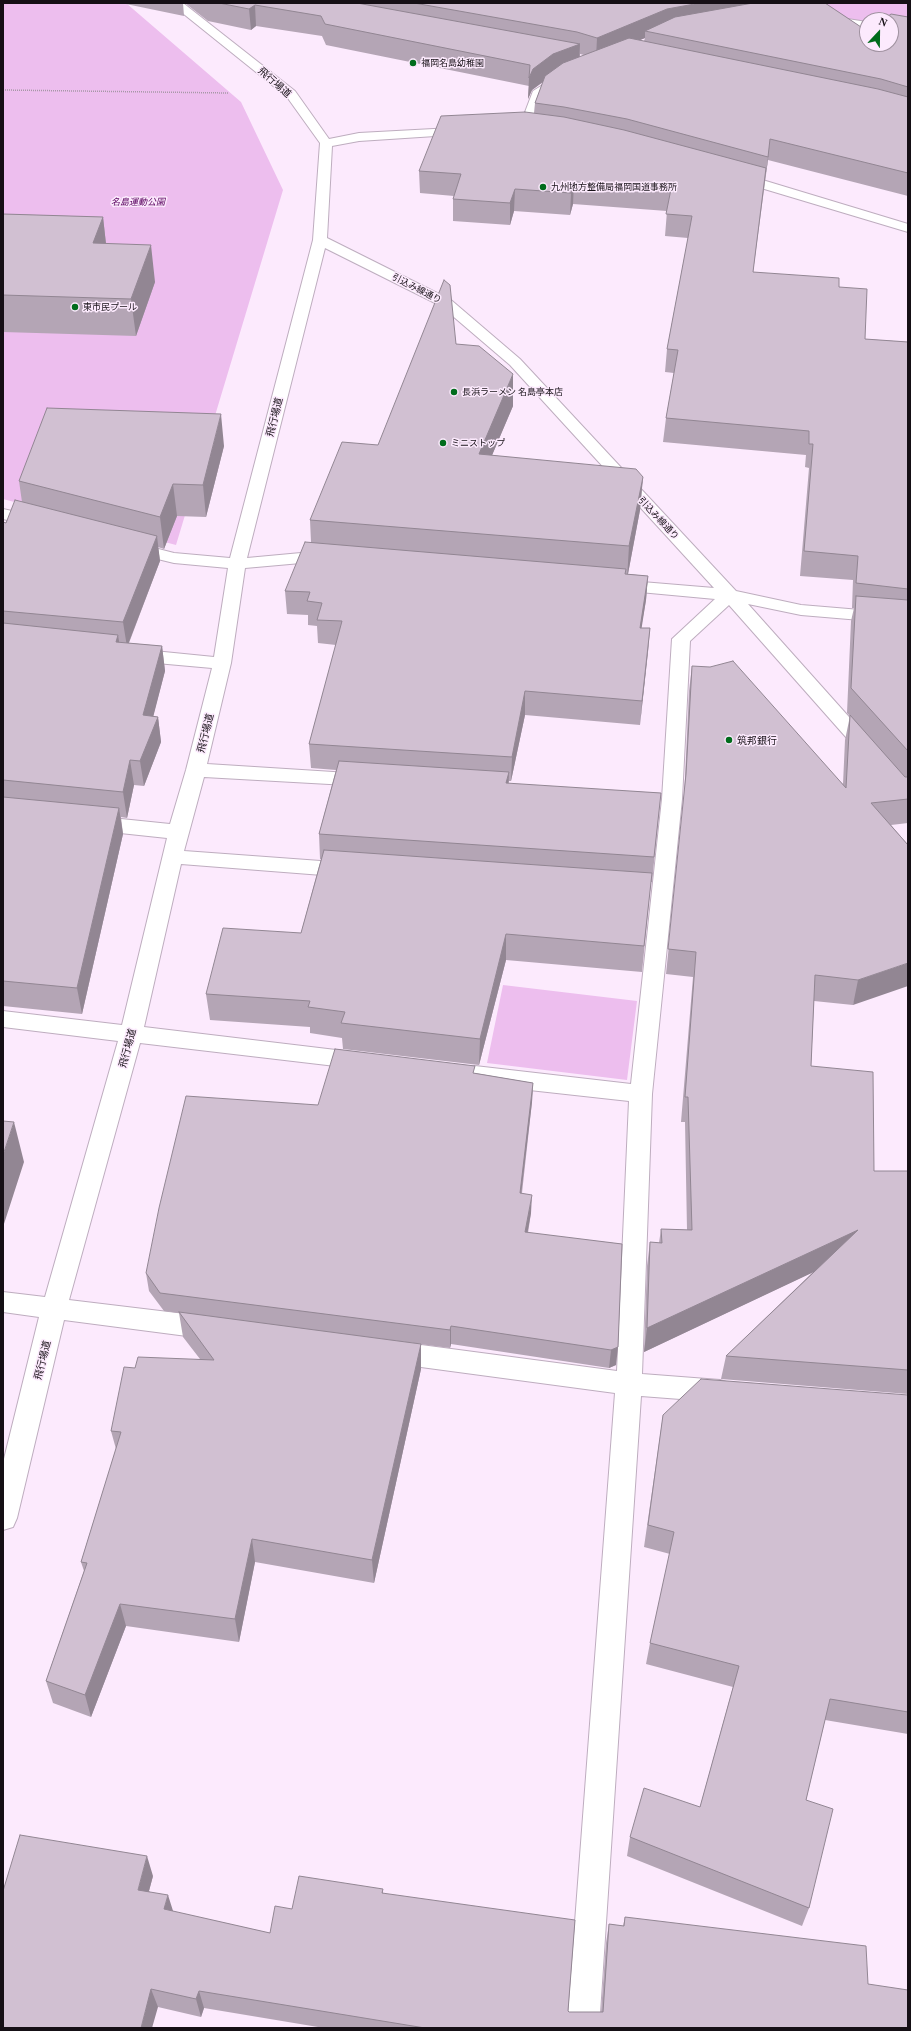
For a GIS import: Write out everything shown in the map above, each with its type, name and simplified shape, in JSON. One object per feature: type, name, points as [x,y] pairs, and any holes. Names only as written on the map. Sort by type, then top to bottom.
[{"type":"street","name":"飛行場道","points":[[3,1518],[54,1308],[131,1035],[178,832],[196,770],[222,663],[237,564],[320,240],[326,143],[291,94],[176,3]]},
{"type":"street","points":[[813,16],[859,25]]},
{"type":"street","points":[[525,128],[537,94],[557,79],[576,72]]},
{"type":"street","points":[[510,128],[540,130]]},
{"type":"street","points":[[326,143],[359,137],[479,129]]},
{"type":"street","points":[[726,173],[908,228]]},
{"type":"street","name":"引込み線通り","points":[[320,240],[446,303],[515,362],[730,594],[877,760]]},
{"type":"street","points":[[3,514],[55,527]]},
{"type":"street","points":[[115,542],[174,558],[237,564],[300,558],[348,562]]},
{"type":"street","points":[[603,584],[730,594],[801,610],[908,619]]},
{"type":"street","points":[[583,2028],[629,1384],[641,1094],[654,892],[681,638],[730,594]]},
{"type":"street","points":[[120,653],[222,663]]},
{"type":"street","points":[[196,770],[385,781]]},
{"type":"street","points":[[73,821],[178,832]]},
{"type":"street","points":[[173,858],[364,871]]},
{"type":"street","points":[[3,1019],[382,1064]]},
{"type":"street","points":[[453,1072],[641,1094]]},
{"type":"street","points":[[3,1302],[233,1331]]},
{"type":"street","points":[[368,1349],[629,1384],[741,1393]]},
{"type":"path","points":[[3,90],[291,94]]},
{"type":"green space","name":"名島運動公園","points":[[3,3],[126,3],[241,102],[283,190],[176,545],[3,499]]},
{"type":"green space","points":[[798,3],[908,3],[908,24],[899,22],[899,12],[859,12],[859,22],[810,14]]},
{"type":"green space","points":[[503,985],[637,1001],[627,1080],[487,1063]]},
{"type":"building","points":[[219,3],[357,3],[580,44],[553,54],[533,69],[529,78],[530,65],[325,24],[321,16],[255,5],[249,9]]},
{"type":"building","points":[[414,3],[700,3],[667,9],[597,38],[577,32]]},
{"type":"building","points":[[753,3],[825,3],[859,26],[859,52],[899,52],[899,15],[908,17],[908,87],[881,79],[645,31],[675,17]]},
{"type":"building","points":[[629,38],[878,89],[908,97],[908,173],[770,139],[768,157],[627,119],[535,103],[545,76],[563,63]]},
{"type":"building","points":[[525,112],[564,117],[624,130],[766,168],[753,272],[839,278],[839,287],[867,289],[865,339],[908,342],[908,589],[856,583],[858,556],[804,551],[813,444],[809,444],[809,431],[666,418],[678,350],[667,349],[692,216],[666,214],[671,189],[574,182],[571,193],[515,189],[510,203],[453,199],[461,174],[419,171],[441,116]]},
{"type":"building","points":[[3,214],[103,217],[93,243],[151,245],[131,299],[3,295]]},
{"type":"building","points":[[444,280],[450,285],[456,344],[479,346],[513,374],[479,454],[636,469],[643,477],[629,546],[310,520],[342,442],[378,445]]},
{"type":"building","points":[[47,408],[221,414],[203,485],[173,484],[160,517],[19,481]]},
{"type":"building","points":[[15,500],[157,536],[123,622],[3,611],[3,522],[6,523]]},
{"type":"building","points":[[305,542],[626,569],[625,574],[648,576],[640,628],[650,628],[642,701],[525,691],[512,757],[309,744],[342,621],[317,620],[322,603],[307,601],[310,592],[285,591]]},
{"type":"building","points":[[856,596],[908,600],[908,751],[851,688]]},
{"type":"building","points":[[3,623],[118,635],[116,642],[162,646],[143,715],[158,717],[140,761],[130,760],[123,792],[3,780]]},
{"type":"building","points":[[733,661],[846,788],[850,715],[905,777],[908,777],[908,799],[871,803],[908,845],[908,963],[858,980],[815,975],[811,1066],[873,1072],[874,1171],[908,1171],[908,1370],[726,1356],[858,1230],[647,1328],[650,1242],[662,1243],[661,1229],[692,1230],[688,1097],[685,1097],[696,952],[668,949],[686,774],[692,666],[710,667]]},
{"type":"building","points":[[339,761],[509,772],[506,783],[661,793],[654,857],[319,834]]},
{"type":"building","points":[[3,797],[119,808],[77,988],[3,981]]},
{"type":"building","points":[[324,850],[652,873],[644,946],[506,934],[480,1039],[341,1023],[345,1012],[308,1007],[310,1001],[206,994],[223,928],[301,933]]},
{"type":"building","points":[[335,1049],[475,1066],[473,1073],[533,1083],[520,1193],[532,1195],[525,1232],[622,1244],[618,1347],[611,1350],[451,1326],[450,1330],[160,1293],[146,1273],[159,1208],[186,1096],[318,1105]]},
{"type":"building","points":[[3,1121],[14,1122],[3,1155]]},
{"type":"building","points":[[179,1312],[421,1344],[372,1560],[252,1539],[235,1619],[120,1604],[85,1695],[46,1681],[87,1563],[81,1562],[121,1432],[111,1431],[124,1367],[135,1368],[138,1357],[214,1360]]},
{"type":"building","points":[[701,1379],[908,1395],[908,1712],[830,1699],[806,1800],[833,1809],[809,1908],[630,1837],[644,1788],[700,1807],[739,1666],[650,1643],[674,1532],[648,1525],[663,1415]]},
{"type":"building","points":[[20,1835],[147,1856],[138,1890],[168,1895],[164,1909],[270,1933],[275,1906],[292,1909],[299,1876],[383,1889],[382,1893],[575,1920],[569,2012],[603,2012],[609,1924],[624,1926],[625,1917],[866,1946],[868,1984],[908,1990],[908,2028],[425,2028],[199,1991],[196,1999],[151,1989],[141,2028],[3,2028],[3,1891]]},
{"type":"place","name":"福岡名島幼稚園","points":[[413,63]]},
{"type":"place","name":"九州地方整備局福岡国道事務所","points":[[543,187]]},
{"type":"place","name":"東市民プール","points":[[75,307]]},
{"type":"place","name":"長浜ラーメン 名島亭本店","points":[[454,392]]},
{"type":"place","name":"ミニストップ","points":[[443,443]]},
{"type":"place","name":"筑邦銀行","points":[[729,740]]}]
